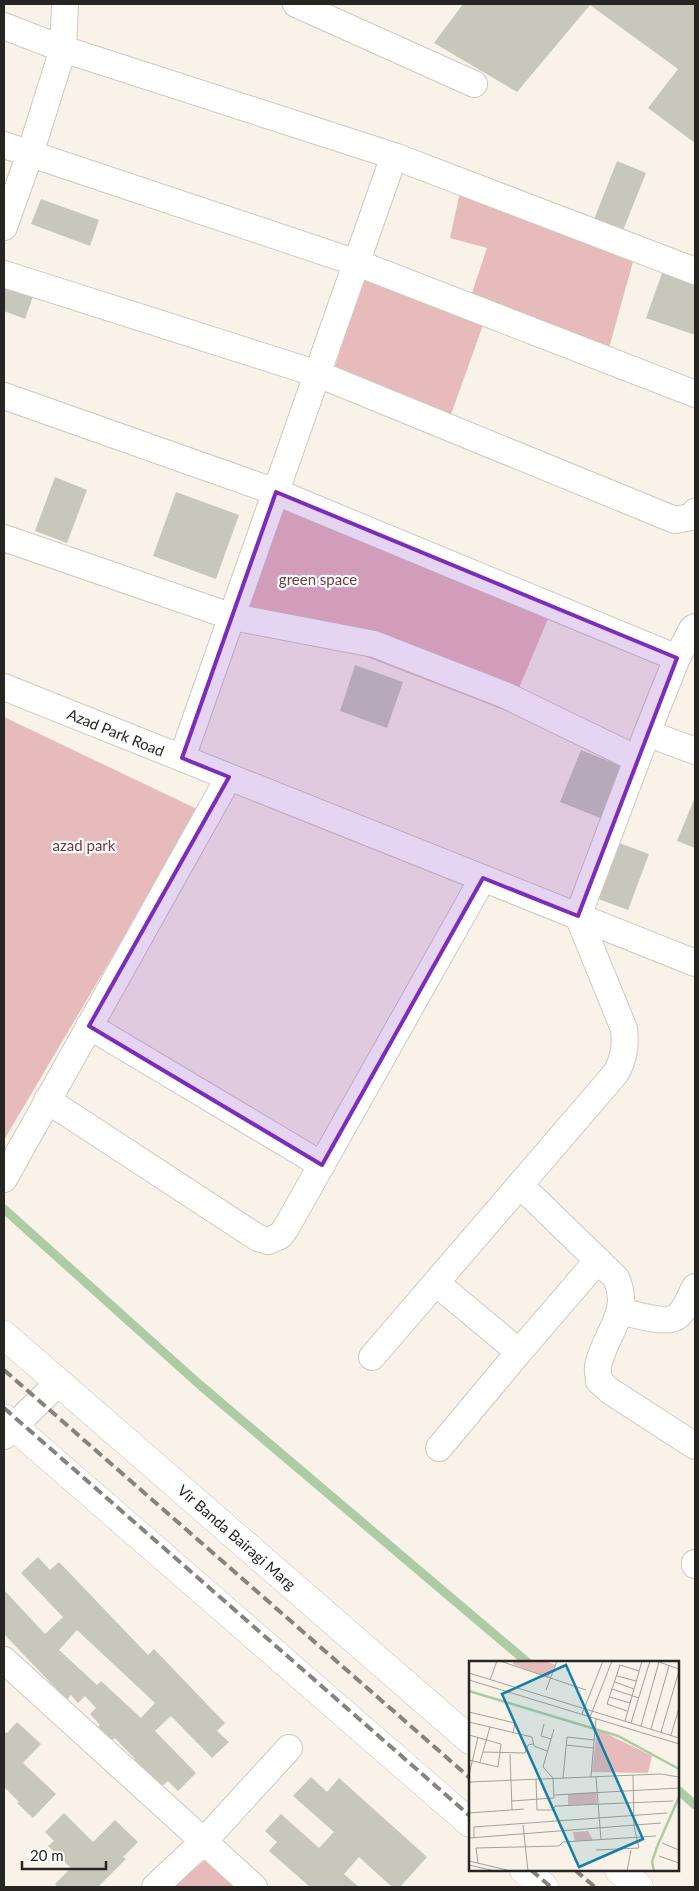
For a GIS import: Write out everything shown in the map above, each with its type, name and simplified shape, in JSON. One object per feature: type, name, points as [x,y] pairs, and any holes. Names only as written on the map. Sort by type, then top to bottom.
[{"type":"main road","name":"Vir Banda Bairagi Marg","points":[[4,1335],[469,1739]]},
{"type":"main road","points":[[7,1427],[469,1822]]},
{"type":"main road","points":[[525,1871],[544,1887]]},
{"type":"main road","points":[[620,1871],[640,1887]]},
{"type":"street","points":[[4,227],[30,154],[63,49],[65,4]]},
{"type":"street","points":[[296,4],[474,84]]},
{"type":"street","points":[[4,26],[63,49],[394,156],[695,271]]},
{"type":"street","points":[[4,145],[357,263],[695,394]]},
{"type":"street","points":[[182,758],[394,156]]},
{"type":"street","points":[[4,274],[318,374],[675,520],[691,517],[695,512]]},
{"type":"street","points":[[4,396],[276,492],[677,658]]},
{"type":"street","points":[[4,538],[233,617],[374,644],[505,695],[637,759]]},
{"type":"street","points":[[372,1357],[616,1073],[622,1061],[626,1044],[618,1011],[578,916],[646,732],[677,658],[692,630],[695,628]]},
{"type":"street","name":"Azad Park Road","points":[[4,687],[695,963]]},
{"type":"street","points":[[646,732],[695,751]]},
{"type":"street","points":[[4,1179],[229,777]]},
{"type":"street","points":[[47,1100],[258,1238],[268,1241],[280,1236],[322,1165],[483,878]]},
{"type":"street","points":[[89,1026],[322,1165]]},
{"type":"street","points":[[520,1185],[616,1278],[621,1288],[623,1298],[620,1311],[598,1367],[599,1381],[695,1446]]},
{"type":"street","points":[[439,1448],[598,1260]]},
{"type":"street","points":[[436,1283],[519,1352]]},
{"type":"street","points":[[620,1311],[664,1320],[673,1320],[680,1314],[695,1287]]},
{"type":"street","points":[[7,1427],[59,1382]]},
{"type":"street","points":[[4,1660],[254,1887]]},
{"type":"street","points":[[155,1887],[204,1841],[289,1748]]},
{"type":"highlighted area","points":[[276,492],[677,658],[578,916],[483,878],[322,1165],[89,1026],[229,777],[182,758]]},
{"type":"green space","points":[[460,192],[634,258],[609,348],[471,296],[487,248],[450,238]]},
{"type":"green space","points":[[364,276],[483,325],[450,417],[335,367]]},
{"type":"green space","name":"green space","points":[[282,506],[550,614],[509,712],[305,633],[246,615]]},
{"type":"green space","name":"azad park","points":[[4,717],[199,810],[4,1140]]},
{"type":"green space","points":[[217,1851],[253,1887],[171,1887]]},
{"type":"building","points":[[463,4],[695,4],[695,143],[648,108],[678,69],[590,5],[517,92],[434,43]]},
{"type":"building","points":[[617,161],[646,173],[622,233],[593,222]]},
{"type":"building","points":[[41,199],[99,220],[90,246],[31,224]]},
{"type":"building","points":[[662,273],[695,285],[695,335],[646,318]]},
{"type":"building","points":[[4,281],[35,291],[25,319],[4,311]]},
{"type":"building","points":[[55,477],[87,490],[67,543],[35,531]]},
{"type":"building","points":[[176,492],[239,515],[216,579],[153,556]]},
{"type":"building","points":[[355,665],[403,682],[387,728],[340,711]]},
{"type":"building","points":[[581,750],[626,768],[605,820],[560,802]]},
{"type":"building","points":[[695,797],[695,848],[677,841]]},
{"type":"building","points":[[611,840],[649,854],[628,910],[590,896]]},
{"type":"building","points":[[38,1557],[50,1570],[59,1562],[148,1655],[154,1649],[225,1723],[217,1731],[229,1742],[212,1758],[171,1716],[155,1731],[196,1773],[178,1791],[168,1781],[160,1788],[132,1763],[135,1759],[115,1738],[111,1741],[98,1727],[100,1725],[90,1714],[96,1708],[85,1696],[78,1703],[71,1695],[67,1700],[4,1634],[4,1590],[45,1634],[63,1617],[21,1573]],"holes":[[[77,1630],[155,1703],[141,1718],[101,1681],[97,1685],[59,1650]]]},
{"type":"building","points":[[17,1722],[41,1744],[23,1763],[56,1794],[33,1818],[4,1787],[4,1733],[7,1733]]},
{"type":"building","points":[[311,1777],[327,1792],[339,1778],[427,1857],[400,1887],[392,1887],[359,1857],[344,1874],[359,1887],[310,1887],[269,1851],[277,1842],[265,1831],[281,1814],[319,1848],[334,1832],[293,1796]]},
{"type":"building","points":[[64,1813],[93,1842],[115,1820],[138,1842],[123,1857],[126,1859],[98,1887],[58,1887],[55,1884],[71,1868],[48,1846],[54,1841],[45,1832]]},
{"type":"waterway","points":[[4,1209],[200,1385],[526,1661]]},
{"type":"waterway","points":[[679,1791],[695,1805]]},
{"type":"railway","points":[[4,1370],[469,1777]]},
{"type":"railway","points":[[4,1408],[469,1815]]},
{"type":"railway","points":[[532,1871],[551,1887]]},
{"type":"railway","points":[[576,1871],[595,1887]]}]
